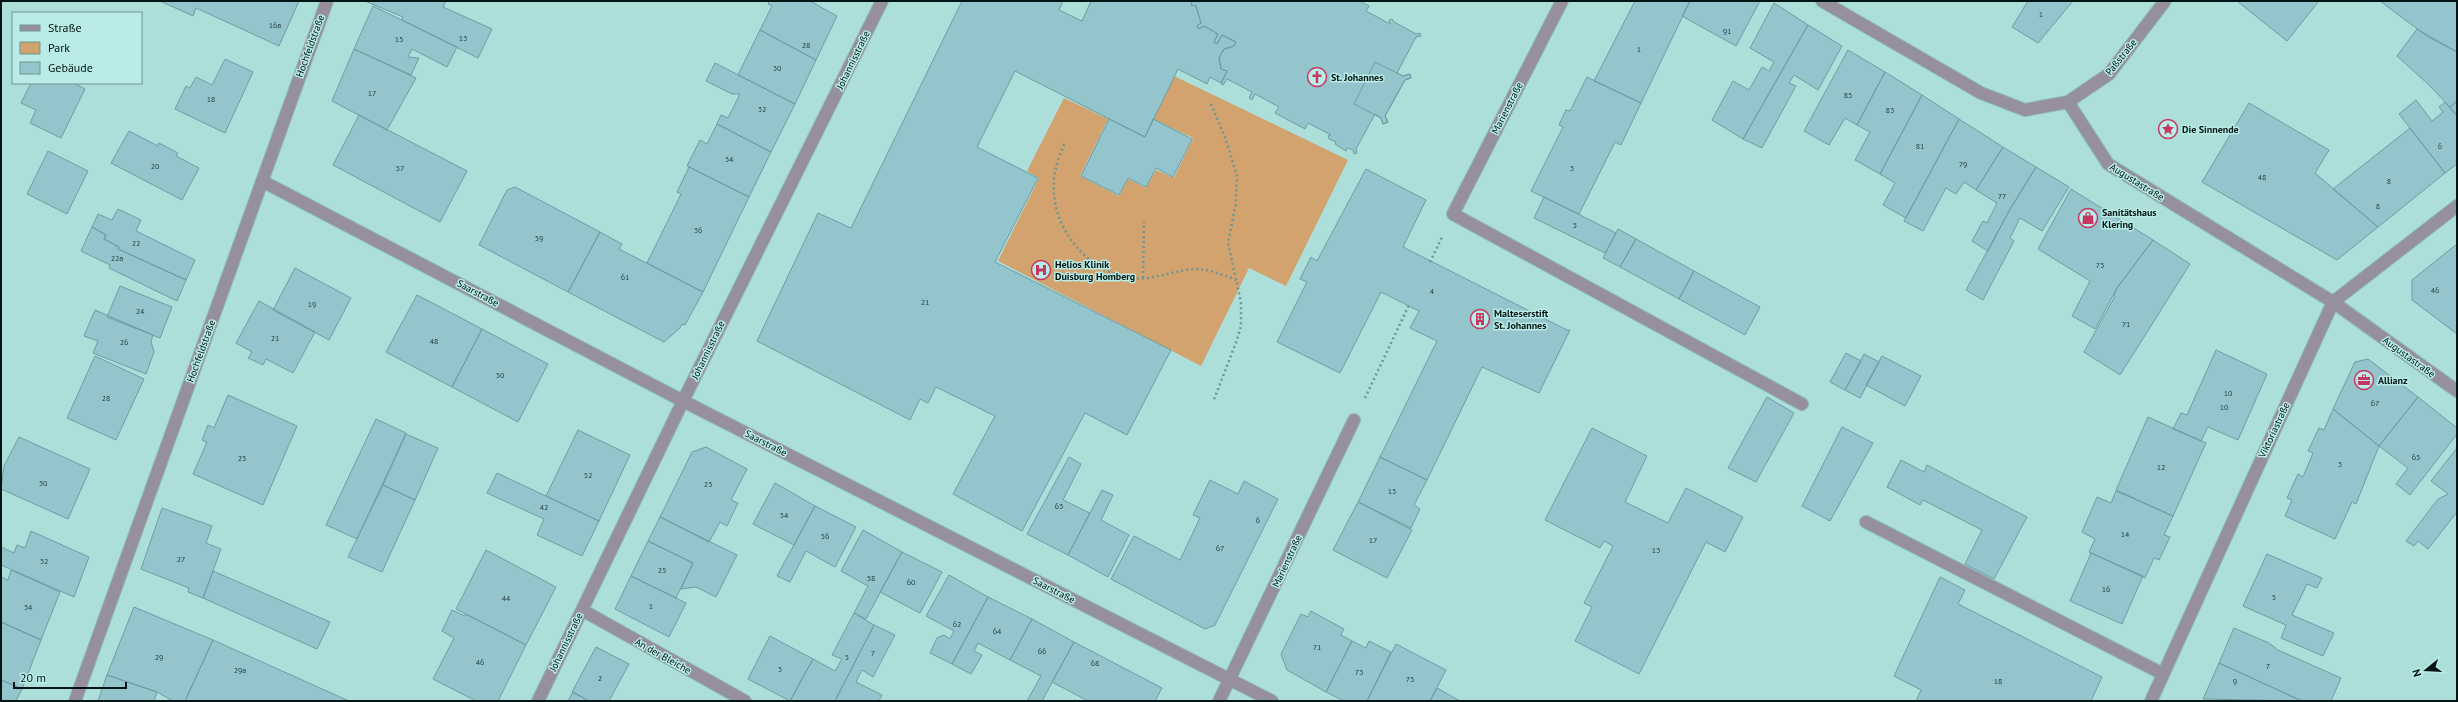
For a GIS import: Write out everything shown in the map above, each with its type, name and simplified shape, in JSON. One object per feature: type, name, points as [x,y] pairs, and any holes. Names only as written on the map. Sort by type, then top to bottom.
[{"type":"street","name":"Hochfeldstraße","points":[[75,701],[326,1]]},
{"type":"street","name":"Johannisstraße","points":[[538,701],[683,401],[882,1]]},
{"type":"street","name":"Marienstraße","points":[[1562,1],[1453,214],[1802,404]]},
{"type":"street","points":[[1822,1],[1981,93],[2025,110],[2068,102]]},
{"type":"street","name":"Paßstraße","points":[[2068,102],[2110,74],[2165,1]]},
{"type":"street","name":"Augustastraße","points":[[2068,102],[2108,164],[2333,302],[2457,391]]},
{"type":"street","name":"Saarstraße","points":[[262,181],[683,401],[1272,701]]},
{"type":"street","name":"Viktoriastraße","points":[[2151,701],[2333,302],[2457,206]]},
{"type":"street","name":"Marienstraße","points":[[1219,701],[1354,420]]},
{"type":"street","points":[[1866,522],[2163,674]]},
{"type":"street","name":"An der Bleiche","points":[[582,610],[745,701]]},
{"type":"path","points":[[1211,104],[1226,140],[1236,176],[1236,204],[1228,243],[1238,280],[1241,302],[1240,326],[1237,340],[1213,402]]},
{"type":"path","points":[[1064,144],[1054,179],[1056,206],[1065,232],[1079,249],[1098,267],[1125,277],[1143,278],[1200,269],[1238,280]]},
{"type":"path","points":[[1143,278],[1144,222]]},
{"type":"path","points":[[1354,420],[1409,305]]},
{"type":"green space","points":[[1174,76],[1348,160],[1286,286],[1249,268],[1201,366],[998,261],[1039,178],[1027,171],[1064,98],[1108,119],[1080,176],[1119,196],[1128,179],[1146,188],[1156,170],[1174,178],[1193,138],[1153,119]]},
{"type":"building","points":[[160,1],[299,1],[279,46],[196,8],[193,16]]},
{"type":"building","points":[[365,1],[446,1],[443,7],[492,29],[478,58],[402,20],[403,17]]},
{"type":"building","points":[[769,1],[810,1],[837,16],[816,60],[760,30],[772,6],[768,4]]},
{"type":"building","points":[[962,1],[1063,1],[1059,10],[1082,21],[1091,1],[1192,1],[1191,5],[1196,6],[1201,23],[1197,26],[1199,29],[1204,26],[1218,34],[1214,42],[1217,44],[1222,35],[1236,42],[1234,46],[1224,49],[1219,58],[1221,69],[1227,71],[1221,83],[1210,77],[1207,84],[1178,69],[1145,137],[1015,71],[977,147],[1038,178],[995,262],[1171,350],[1127,435],[1085,413],[1022,531],[953,494],[995,416],[936,387],[928,403],[920,399],[910,420],[757,341],[818,213],[851,228]]},
{"type":"building","name":"St. Johannes","points":[[1192,1],[1360,1],[1369,6],[1366,11],[1390,24],[1389,20],[1392,19],[1394,22],[1416,34],[1420,33],[1421,36],[1416,37],[1397,73],[1403,76],[1410,74],[1411,78],[1405,80],[1385,116],[1388,122],[1383,124],[1381,118],[1375,114],[1356,149],[1357,153],[1354,154],[1353,150],[1347,148],[1346,151],[1335,144],[1336,142],[1329,139],[1328,136],[1331,135],[1308,123],[1305,129],[1275,113],[1279,107],[1255,94],[1252,100],[1249,98],[1252,92],[1227,79],[1223,85],[1221,84],[1227,71],[1221,69],[1219,58],[1224,49],[1234,46],[1236,42],[1222,35],[1217,44],[1214,42],[1218,34],[1204,26],[1199,29],[1197,26],[1201,23],[1196,6],[1191,5]]},
{"type":"building","points":[[1635,1],[1690,1],[1641,103],[1594,81]]},
{"type":"building","points":[[1690,1],[1760,1],[1736,46],[1682,16]]},
{"type":"building","points":[[2028,1],[2073,1],[2038,43],[2012,27]]},
{"type":"building","points":[[2237,1],[2319,1],[2287,41]]},
{"type":"building","points":[[2380,1],[2457,1],[2457,52],[2428,37]]},
{"type":"building","points":[[1774,3],[1808,25],[1743,139],[1712,120],[1733,81],[1749,90],[1762,67],[1769,71],[1774,62],[1750,48]]},
{"type":"building","points":[[373,6],[457,47],[447,67],[412,49],[408,57],[419,58],[411,75],[354,49]]},
{"type":"building","points":[[1808,25],[1842,46],[1818,90],[1794,75],[1789,83],[1796,86],[1762,148],[1743,139]]},
{"type":"building","points":[[2417,29],[2457,52],[2457,101],[2450,107],[2429,85],[2397,56]]},
{"type":"building","points":[[760,30],[816,60],[795,104],[738,75]]},
{"type":"building","points":[[354,49],[416,78],[387,130],[332,101]]},
{"type":"building","points":[[1848,50],[1885,72],[1857,125],[1845,118],[1829,145],[1804,131]]},
{"type":"building","points":[[225,59],[253,72],[225,133],[175,109],[186,86],[190,88],[196,77],[212,85]]},
{"type":"building","points":[[1375,62],[1403,76],[1410,74],[1411,78],[1405,80],[1385,116],[1388,122],[1383,124],[1381,118],[1354,104]]},
{"type":"building","points":[[715,63],[795,104],[771,152],[717,124],[721,115],[728,118],[740,94],[732,94],[706,81]]},
{"type":"building","points":[[1885,72],[1922,95],[1880,174],[1855,160],[1870,132],[1857,125]]},
{"type":"building","points":[[1587,77],[1641,103],[1621,145],[1615,142],[1579,214],[1531,191],[1563,127],[1559,125],[1566,110],[1570,111]]},
{"type":"building","points":[[30,84],[76,84],[85,89],[61,138],[30,123],[36,110],[21,103]]},
{"type":"building","points":[[1922,95],[1959,119],[1906,218],[1883,205],[1895,183],[1880,174]]},
{"type":"building","points":[[2416,100],[2432,121],[2443,112],[2439,107],[2445,102],[2457,116],[2457,164],[2445,173],[2399,114]]},
{"type":"building","points":[[2457,101],[2457,116],[2450,107]]},
{"type":"building","points":[[2249,103],[2329,150],[2315,173],[2378,227],[2337,260],[2202,182]]},
{"type":"building","points":[[359,115],[467,171],[440,222],[333,165]]},
{"type":"building","points":[[1109,119],[1145,137],[1153,119],[1192,139],[1173,177],[1156,168],[1146,187],[1128,178],[1119,195],[1081,176]]},
{"type":"building","points":[[1959,119],[2003,147],[1976,190],[1964,182],[1956,194],[1946,188],[1923,231],[1904,221]]},
{"type":"building","points":[[717,124],[771,152],[749,197],[687,166],[700,140],[707,144]]},
{"type":"building","points":[[2410,128],[2445,173],[2378,227],[2333,189]]},
{"type":"building","points":[[129,131],[158,146],[159,143],[178,153],[176,156],[199,168],[182,200],[111,163]]},
{"type":"building","points":[[2003,147],[2036,167],[2009,211],[1988,251],[1972,241],[1983,221],[1987,223],[1997,203],[1976,190]]},
{"type":"building","points":[[48,151],[88,171],[67,214],[27,194]]},
{"type":"building","points":[[689,167],[749,197],[703,292],[647,263],[681,194],[677,192]]},
{"type":"building","points":[[2036,167],[2069,187],[2042,231],[2020,218],[2010,238],[2014,241],[1983,300],[1966,290],[2009,211]]},
{"type":"building","name":"Malteserstift St. Johannes","points":[[1366,169],[1426,200],[1403,247],[1567,330],[1570,330],[1539,393],[1482,367],[1427,480],[1380,457],[1437,341],[1410,328],[1419,311],[1381,292],[1340,373],[1277,342],[1307,282],[1300,279],[1311,257],[1317,261]]},
{"type":"building","points":[[515,187],[600,232],[568,292],[479,245],[507,190]]},
{"type":"building","points":[[2071,189],[2153,240],[2117,288],[2095,329],[2072,316],[2090,281],[2038,249]]},
{"type":"building","points":[[1544,197],[1616,233],[1605,253],[1534,218]]},
{"type":"building","points":[[118,209],[141,220],[136,231],[195,260],[186,280],[118,249],[119,247],[104,239],[106,235],[92,227],[98,214],[112,220]]},
{"type":"building","points":[[92,227],[106,235],[104,239],[119,247],[118,249],[186,280],[177,301],[109,268],[110,265],[81,251]]},
{"type":"building","points":[[1618,229],[1636,239],[1620,267],[1603,258]]},
{"type":"building","points":[[600,232],[622,244],[619,249],[703,292],[685,325],[682,324],[680,328],[664,342],[568,292]]},
{"type":"building","points":[[1636,239],[1694,271],[1679,299],[1620,267]]},
{"type":"building","points":[[2153,240],[2190,264],[2120,375],[2084,352],[2115,296],[2114,295],[2117,288]]},
{"type":"building","points":[[2457,244],[2457,334],[2412,300],[2412,280]]},
{"type":"building","points":[[295,268],[351,298],[329,340],[273,310]]},
{"type":"building","points":[[1694,271],[1760,307],[1745,335],[1679,299]]},
{"type":"building","points":[[120,286],[172,307],[160,338],[107,317]]},
{"type":"building","points":[[417,295],[482,329],[452,387],[386,352]]},
{"type":"building","points":[[259,301],[315,332],[293,373],[266,359],[263,365],[248,358],[252,352],[236,343]]},
{"type":"building","points":[[95,310],[153,335],[151,342],[154,352],[146,374],[93,353],[98,341],[84,336]]},
{"type":"building","points":[[482,329],[548,364],[518,422],[452,387]]},
{"type":"building","points":[[2216,350],[2267,374],[2238,440],[2208,427],[2201,441],[2173,429],[2181,413],[2187,415]]},
{"type":"building","points":[[1846,353],[1861,361],[1845,390],[1830,382]]},
{"type":"building","points":[[1864,354],[1879,362],[1860,398],[1845,390]]},
{"type":"building","points":[[95,356],[144,379],[116,440],[67,418]]},
{"type":"building","points":[[1882,356],[1921,376],[1905,406],[1866,385]]},
{"type":"building","points":[[2368,359],[2418,397],[2379,446],[2333,409],[2355,362]]},
{"type":"building","points":[[228,395],[297,426],[263,505],[193,474],[207,442],[202,440],[208,425],[214,428]]},
{"type":"building","points":[[1767,397],[1794,413],[1756,482],[1728,468]]},
{"type":"building","points":[[2418,397],[2457,428],[2457,434],[2410,495],[2396,484],[2408,468],[2379,446]]},
{"type":"building","points":[[2333,409],[2379,446],[2356,504],[2352,502],[2335,539],[2285,516],[2292,500],[2287,498],[2298,474],[2303,477],[2313,453],[2308,451],[2319,428],[2324,430]]},
{"type":"building","points":[[2148,417],[2206,443],[2173,516],[2116,490]]},
{"type":"building","points":[[376,419],[406,433],[357,539],[326,525]]},
{"type":"building","points":[[1842,427],[1873,443],[1830,521],[1802,506]]},
{"type":"building","points":[[1592,428],[1647,456],[1625,502],[1668,523],[1686,488],[1743,517],[1725,552],[1706,542],[1639,674],[1575,641],[1592,607],[1584,603],[1613,546],[1604,541],[1600,548],[1545,520]]},
{"type":"building","points":[[578,430],[630,455],[599,521],[546,496]]},
{"type":"building","points":[[406,434],[438,448],[415,500],[383,485]]},
{"type":"building","points":[[19,437],[90,469],[68,519],[1,489],[4,466]]},
{"type":"building","points":[[706,447],[747,469],[731,500],[738,503],[727,526],[720,522],[709,542],[660,517],[692,452]]},
{"type":"building","points":[[2457,448],[2457,512],[2428,549],[2418,541],[2414,546],[2406,541],[2438,499],[2448,494],[2431,481]]},
{"type":"building","points":[[1069,457],[1081,464],[1063,500],[1090,513],[1068,555],[1027,534]]},
{"type":"building","points":[[1380,457],[1427,480],[1414,505],[1420,509],[1411,528],[1358,502]]},
{"type":"building","points":[[1901,460],[1924,472],[1927,465],[2027,517],[1994,579],[1965,564],[1982,530],[1923,500],[1920,505],[1887,487]]},
{"type":"building","points":[[497,473],[599,521],[582,556],[537,535],[544,519],[487,493]]},
{"type":"building","points":[[1210,480],[1238,494],[1244,481],[1278,499],[1215,625],[1205,629],[1111,579],[1134,536],[1180,560],[1200,518],[1193,515]]},
{"type":"building","points":[[775,483],[815,506],[794,545],[753,524]]},
{"type":"building","points":[[383,485],[415,500],[382,572],[348,557]]},
{"type":"building","points":[[1102,490],[1113,495],[1101,520],[1129,535],[1108,577],[1068,555]]},
{"type":"building","points":[[2116,491],[2173,516],[2164,535],[2170,537],[2159,560],[2154,558],[2145,578],[2089,552],[2095,539],[2082,532],[2097,497],[2111,503]]},
{"type":"building","points":[[1358,502],[1412,530],[1387,578],[1333,550]]},
{"type":"building","points":[[815,506],[856,527],[835,567],[806,551],[790,582],[777,576]]},
{"type":"building","points":[[162,508],[212,526],[206,543],[221,549],[203,598],[188,592],[189,588],[141,569]]},
{"type":"building","points":[[660,517],[737,555],[716,597],[696,587],[681,589],[693,563],[648,541]]},
{"type":"building","points":[[863,530],[902,552],[866,619],[854,613],[868,586],[841,571]]},
{"type":"building","points":[[31,531],[89,557],[74,597],[1,565],[1,547],[14,553],[17,545],[25,548]]},
{"type":"building","points":[[648,541],[693,563],[676,598],[631,576]]},
{"type":"building","points":[[486,550],[556,587],[526,645],[456,609]]},
{"type":"building","points":[[902,552],[942,572],[920,613],[880,592]]},
{"type":"building","points":[[2091,553],[2143,576],[2122,624],[2070,601]]},
{"type":"building","points":[[2267,554],[2322,578],[2317,588],[2307,584],[2292,615],[2334,633],[2323,656],[2281,638],[2286,625],[2243,606]]},
{"type":"building","points":[[11,570],[60,592],[41,640],[1,622],[1,577],[8,580]]},
{"type":"building","points":[[213,571],[330,622],[317,649],[203,598]]},
{"type":"building","points":[[949,575],[988,597],[952,664],[930,653],[937,638],[944,635],[950,639],[954,631],[926,616]]},
{"type":"building","points":[[631,576],[686,603],[669,637],[615,609]]},
{"type":"building","points":[[1940,577],[1965,590],[1958,604],[2102,677],[2091,701],[1916,701],[1921,690],[1894,676]]},
{"type":"building","points":[[988,597],[1032,619],[1010,660],[978,643],[974,651],[982,655],[971,674],[952,664]]},
{"type":"building","points":[[134,607],[213,640],[185,701],[173,701],[157,692],[107,675]]},
{"type":"building","points":[[452,610],[465,616],[466,614],[526,645],[498,701],[476,701],[433,679],[454,638],[442,631]]},
{"type":"building","points":[[1311,611],[1344,629],[1341,635],[1352,641],[1326,692],[1287,670],[1281,654],[1301,614],[1308,617]]},
{"type":"building","points":[[854,613],[874,625],[835,701],[790,701],[813,659],[835,671],[842,659],[832,655]]},
{"type":"building","points":[[1032,619],[1074,642],[1042,701],[1027,701],[1041,676],[1010,660]]},
{"type":"building","points":[[1,622],[41,640],[22,689],[1,680]]},
{"type":"building","points":[[874,625],[895,635],[873,677],[862,670],[856,682],[882,695],[879,701],[835,701]]},
{"type":"building","points":[[2234,628],[2269,643],[2278,650],[2341,678],[2331,701],[2302,701],[2219,663]]},
{"type":"building","points":[[770,636],[813,659],[790,701],[748,679]]},
{"type":"building","points":[[213,640],[349,701],[185,701]]},
{"type":"building","points":[[1352,641],[1366,648],[1369,641],[1391,652],[1367,701],[1344,701],[1326,692]]},
{"type":"building","points":[[1074,642],[1162,688],[1155,701],[1088,701],[1052,682]]},
{"type":"building","points":[[1396,644],[1446,670],[1430,701],[1367,701]]},
{"type":"building","points":[[596,647],[629,664],[609,701],[589,701],[572,692]]},
{"type":"building","points":[[2219,663],[2302,701],[2203,699]]},
{"type":"building","points":[[107,675],[157,692],[154,701],[98,701]]},
{"type":"building","points":[[1,680],[22,689],[16,701],[1,701]]},
{"type":"building","points":[[1437,688],[1460,701],[1430,701]]},
{"type":"building","points":[[573,692],[589,701],[568,701]]},
{"type":"place","name":"St. Johannes","points":[[1317,77]]},
{"type":"place","name":"Die Sinnende","points":[[2168,129]]},
{"type":"place","name":"Sanitätshaus Klering","points":[[2088,218]]},
{"type":"place","name":"Helios Klinik Duisburg Homberg","points":[[1041,270]]},
{"type":"place","name":"Malteserstift St. Johannes","points":[[1480,319]]},
{"type":"place","name":"Allianz","points":[[2364,380]]}]
